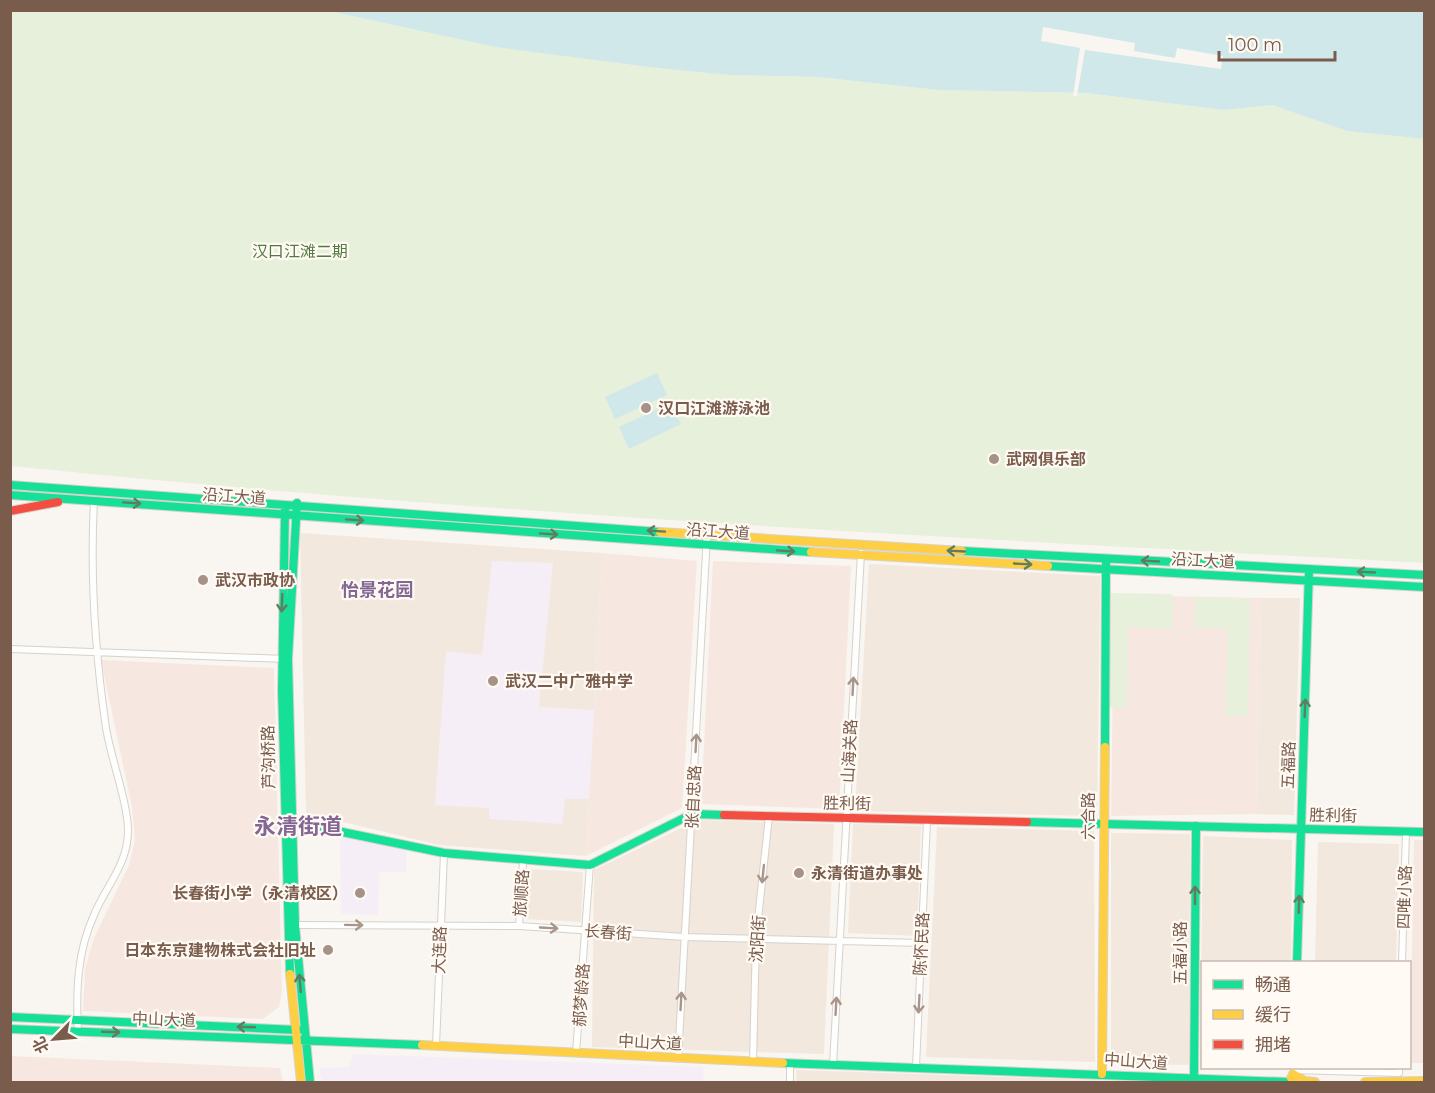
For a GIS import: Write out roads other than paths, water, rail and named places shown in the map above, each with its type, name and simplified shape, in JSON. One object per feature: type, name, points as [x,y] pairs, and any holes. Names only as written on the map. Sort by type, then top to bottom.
[{"type":"main road","name":"沿江大道","points":[[10,485],[285,502],[706,534],[861,550],[1106,569],[1425,587]]},
{"type":"main road","name":"沿江大道","points":[[10,495],[706,546],[1106,559],[1425,575]]},
{"type":"main road","points":[[10,511],[70,500]]},
{"type":"main road","name":"芦沟桥路","points":[[285,502],[288,820],[286,911],[294,1029],[301,1037],[310,1083]]},
{"type":"main road","name":"芦沟桥路","points":[[285,659],[297,503]]},
{"type":"main road","name":"六合路","points":[[1102,1074],[1106,559]]},
{"type":"main road","name":"五福路","points":[[1297,961],[1309,569]]},
{"type":"main road","name":"胜利街","points":[[288,820],[444,853],[590,865],[692,814],[1425,832]]},
{"type":"main road","name":"芦沟桥路","points":[[288,820],[301,1037],[301,1083]]},
{"type":"main road","name":"五福小路","points":[[1194,1079],[1196,826]]},
{"type":"main road","name":"中山大道","points":[[10,1017],[294,1029]]},
{"type":"main road","name":"中山大道","points":[[10,1029],[301,1037],[678,1059],[1102,1074],[1169,1081],[1292,1077]]},
{"type":"main road","points":[[1292,1077],[1315,1083]]},
{"type":"main road","points":[[1365,1083],[1425,1081]]},
{"type":"street","points":[[78,1031],[80,957],[94,915],[123,862],[128,831],[106,731],[96,652],[92,576],[94,501]]},
{"type":"street","name":"张自忠路","points":[[678,1059],[706,534]]},
{"type":"street","name":"山海关路","points":[[833,1065],[861,550]]},
{"type":"street","points":[[10,649],[285,659]]},
{"type":"street","name":"沈阳街","points":[[753,1062],[756,938],[769,816]]},
{"type":"street","name":"陈怀民路","points":[[916,1067],[927,820]]},
{"type":"street","name":"四唯小路","points":[[1402,961],[1406,831]]},
{"type":"street","name":"大连路","points":[[436,1046],[444,853]]},
{"type":"street","name":"旅顺路","points":[[519,926],[523,861]]},
{"type":"street","name":"郝梦龄路","points":[[576,1053],[590,865]]},
{"type":"street","name":"长春街","points":[[295,925],[519,926],[685,937],[839,939],[921,943]]},
{"type":"street","points":[[790,1063],[790,1083]]},
{"type":"street","name":"中山大道","points":[[1292,1077],[1399,1070]]},
{"type":"water","points":[[329,11],[1424,11],[1424,139],[1347,131],[1272,105],[1224,110],[1086,93],[938,90],[818,77],[729,75],[650,67],[495,47]]},
{"type":"water","points":[[657,373],[667,395],[615,419],[605,397]]},
{"type":"water","points":[[671,403],[681,424],[629,449],[619,427]]},
{"type":"place","name":"汉口江滩游泳池","points":[[646,408]]},
{"type":"place","name":"武网俱乐部","points":[[994,459]]},
{"type":"place","name":"武汉市政协","points":[[203,580]]},
{"type":"place","name":"武汉二中广雅中学","points":[[493,681]]},
{"type":"place","name":"永清街道办事处","points":[[799,873]]},
{"type":"place","name":"长春街小学（永清校区）","points":[[360,893]]},
{"type":"place","name":"日本东京建物株式会社旧址","points":[[328,950]]},
{"type":"district","name":"怡景花园","points":[[377,590]]},
{"type":"district","name":"永清街道","points":[[298,826]]},
{"type":"park label","name":"汉口江滩二期","points":[[300,251]]}]
